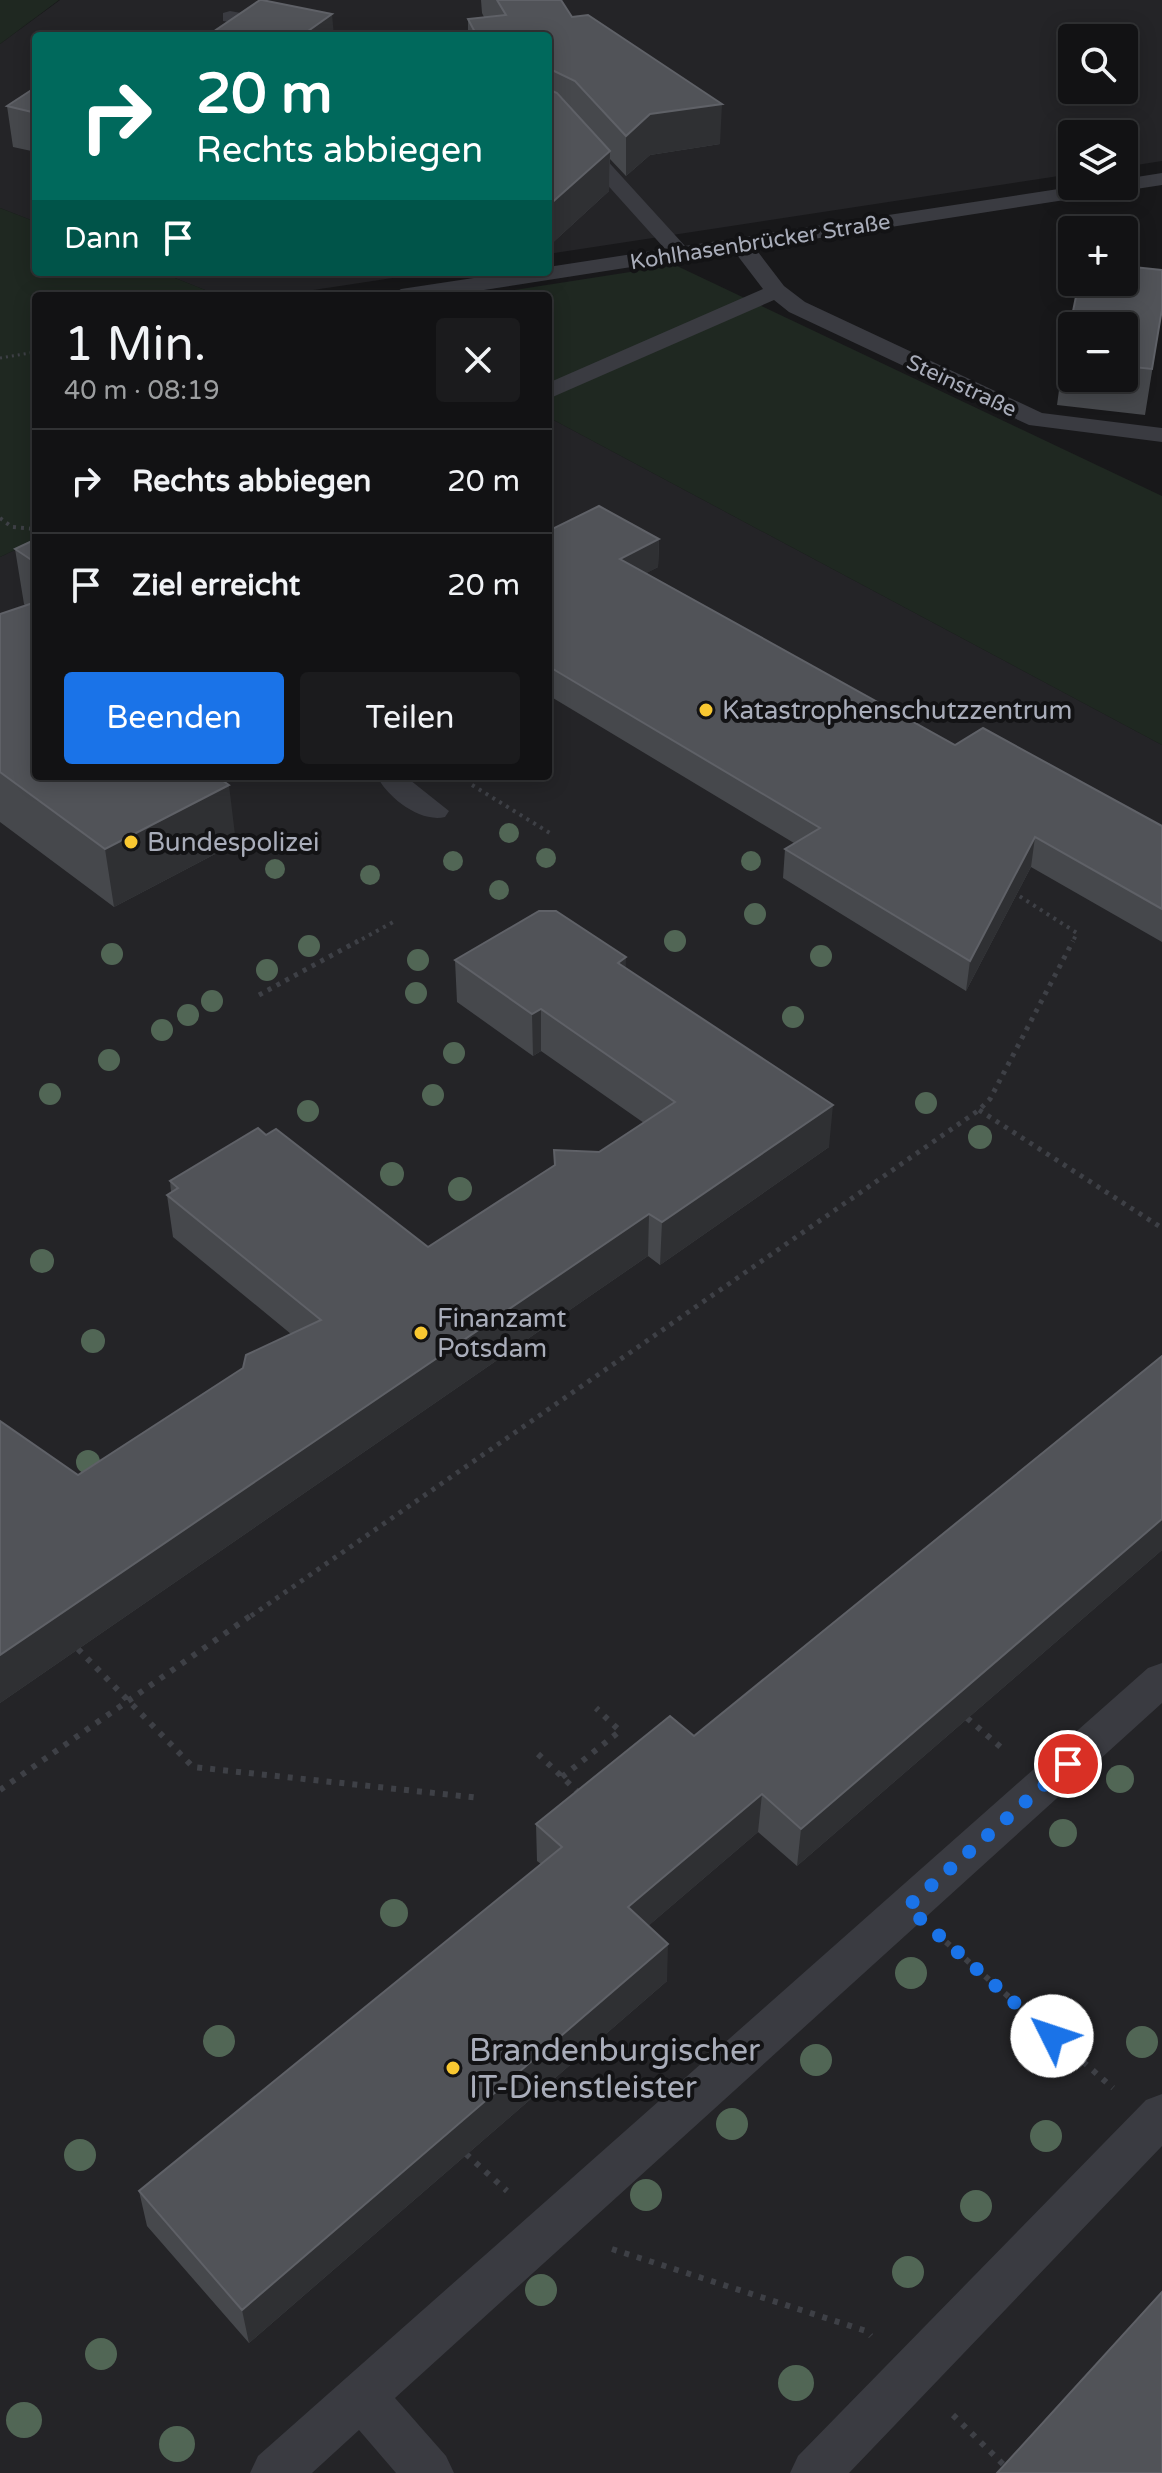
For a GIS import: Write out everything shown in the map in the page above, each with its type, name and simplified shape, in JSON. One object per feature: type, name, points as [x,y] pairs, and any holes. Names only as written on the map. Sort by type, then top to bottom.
[{"type":"lane","points":[[230,17],[311,32]]},
{"type":"lane","points":[[552,118],[566,127],[680,253]]},
{"type":"lane","name":"Kohlhasenbrücker Straße","points":[[1138,183],[1162,179]]},
{"type":"lane","name":"Kohlhasenbrücker Straße","points":[[552,273],[1058,196]]},
{"type":"lane","name":"Steinstraße","points":[[740,244],[776,291],[797,307],[1037,420],[1162,435]]},
{"type":"lane","name":"Kohlhasenbrücker Straße","points":[[427,292],[531,276]]},
{"type":"lane","points":[[552,390],[776,291]]},
{"type":"lane","points":[[393,780],[396,786],[435,811]]},
{"type":"lane","points":[[275,2473],[1162,1679]]},
{"type":"lane","points":[[815,2473],[1158,2119]]},
{"type":"lane","points":[[361,2396],[429,2473]]},
{"type":"path","points":[[0,358],[32,353]]},
{"type":"path","points":[[0,518],[12,527],[32,529]]},
{"type":"path","points":[[467,782],[553,835]]},
{"type":"path","points":[[0,1790],[979,1110],[990,1099],[1077,933],[1002,886]]},
{"type":"path","points":[[259,995],[395,921]]},
{"type":"path","points":[[979,1110],[1162,1228]]},
{"type":"path","points":[[78,1649],[193,1767],[480,1798]]},
{"type":"path","points":[[562,1777],[620,1731],[596,1708]]},
{"type":"path","points":[[538,1754],[589,1803]]},
{"type":"path","points":[[907,1907],[1158,2119]]},
{"type":"path","points":[[466,2154],[548,2228],[866,2331],[1012,2473]]},
{"type":"shaded area","points":[[0,0],[59,0],[0,44]]},
{"type":"shaded area","points":[[60,0],[1162,0],[1162,161],[1138,165],[1138,120],[1058,120],[1058,176],[552,253],[552,32],[32,32],[32,220],[0,208],[0,44]]},
{"type":"shaded area","points":[[0,208],[32,220],[32,276],[170,276],[210,292],[32,292],[32,542],[0,557]]},
{"type":"shaded area","points":[[675,265],[1162,496],[1162,745],[552,419],[552,292],[501,292]]},
{"type":"shaded area","points":[[170,276],[406,276],[300,292],[210,292]]},
{"type":"shaded area","points":[[552,419],[1162,745],[1162,2473],[0,2473],[0,557],[32,542],[32,780],[552,780]]},
{"type":"building","points":[[260,0],[332,14],[307,32],[213,32]]},
{"type":"building","points":[[497,0],[561,0],[572,17],[588,15],[722,104],[650,114],[626,136],[575,81],[552,70],[552,32],[475,32],[468,19],[506,15]]},
{"type":"building","points":[[32,90],[32,112],[7,106]]},
{"type":"building","points":[[552,91],[557,93],[610,151],[552,202]]},
{"type":"building","points":[[1138,267],[1162,270],[1162,309],[1152,369],[1138,368],[1138,312],[1073,312],[1076,296],[1138,296]]},
{"type":"building","points":[[599,506],[659,539],[620,559],[955,745],[983,728],[1162,826],[1162,909],[1035,837],[970,961],[785,849],[820,828],[552,668],[552,529]]},
{"type":"building","points":[[32,541],[32,560],[15,549]]},
{"type":"building","points":[[32,603],[32,780],[222,780],[229,785],[105,849],[0,772],[0,614]]},
{"type":"building","name":"Finanzamt Potsdam","points":[[539,911],[556,911],[626,957],[618,963],[833,1105],[662,1222],[649,1214],[0,1655],[0,1421],[78,1475],[243,1368],[246,1355],[321,1320],[167,1195],[178,1188],[170,1181],[258,1128],[266,1135],[276,1129],[428,1247],[555,1165],[554,1150],[599,1152],[675,1102],[541,1009],[532,1014],[455,960]]},
{"type":"building","points":[[1162,1356],[1162,1519],[801,1829],[762,1794],[628,1907],[668,1944],[242,2310],[139,2191],[562,1847],[536,1824],[670,1716],[694,1736]]},
{"type":"building","points":[[1162,2292],[1162,2473],[997,2473]]},
{"type":"place","name":"Katastrophenschutzzentrum","points":[[706,710]]},
{"type":"place","name":"Bundespolizei","points":[[131,842]]},
{"type":"place","name":"Finanzamt Potsdam","points":[[421,1333]]},
{"type":"place","name":"Brandenburgischer IT-Dienstleister","points":[[453,2068]]},
{"type":"route","points":[[1052,2036],[907,1907],[1068,1764]]}]
